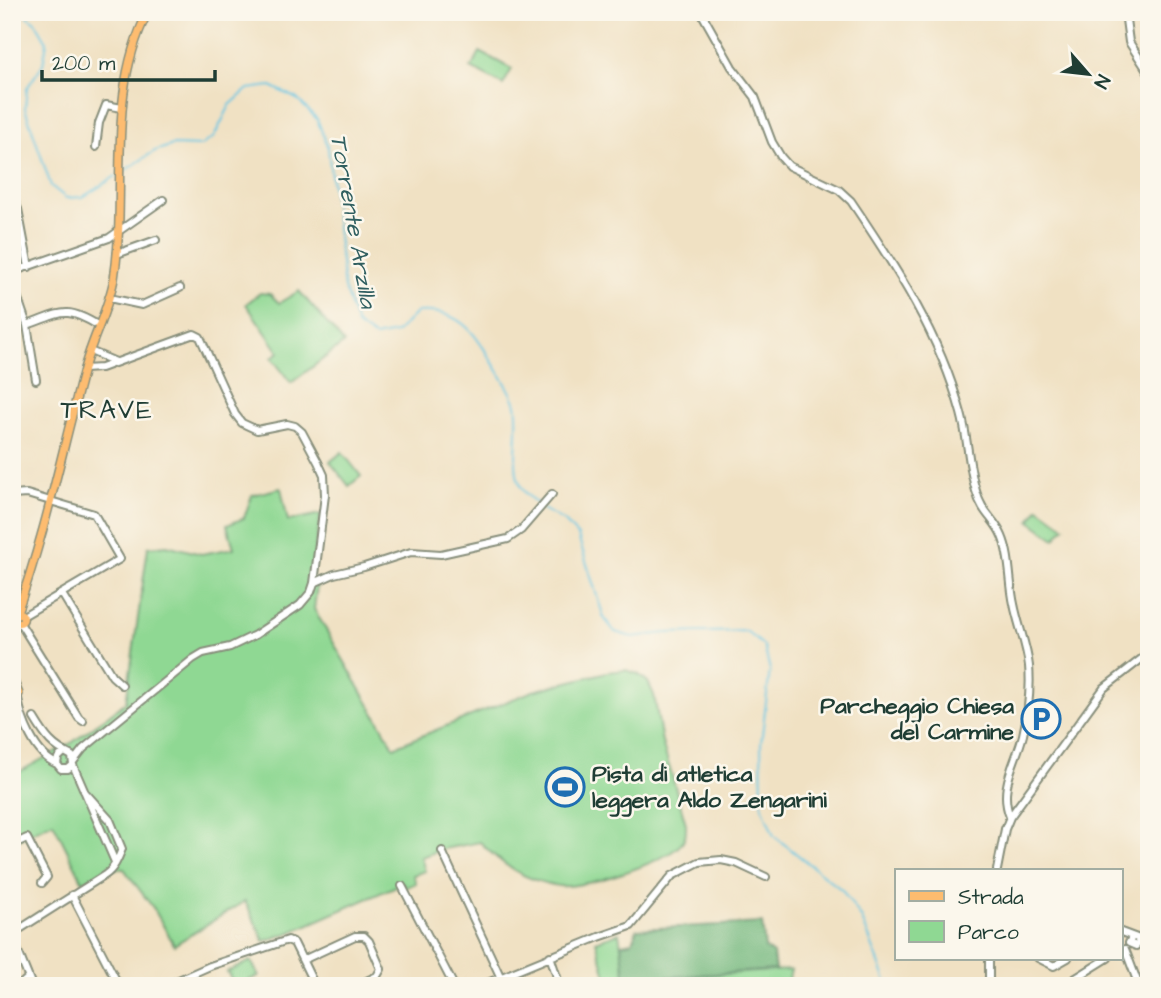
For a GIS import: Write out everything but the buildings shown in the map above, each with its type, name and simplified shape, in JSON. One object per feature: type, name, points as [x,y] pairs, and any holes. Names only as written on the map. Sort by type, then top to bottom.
[{"type":"main road","points":[[17,621],[84,369],[109,298],[119,230],[122,108],[130,58],[148,12]]},
{"type":"main road","points":[[12,677],[18,687],[14,704]]},
{"type":"street","points":[[701,12],[732,67],[755,97],[772,142],[781,157],[789,166],[839,190],[852,201],[916,300],[935,339],[962,416],[978,499],[1002,534],[1014,607],[1029,663],[1028,709],[1023,735],[1007,777],[1006,792],[1010,817]]},
{"type":"street","points":[[1125,12],[1129,42],[1149,73]]},
{"type":"street","points":[[96,146],[106,105],[122,108]]},
{"type":"street","points":[[12,196],[18,209],[29,267]]},
{"type":"street","points":[[12,272],[109,238],[163,200]]},
{"type":"street","points":[[117,254],[121,255],[156,240]]},
{"type":"street","points":[[12,281],[27,325],[36,380]]},
{"type":"street","points":[[109,298],[142,305],[180,288]]},
{"type":"street","points":[[27,325],[71,312],[99,326]]},
{"type":"street","points":[[65,770],[73,764],[83,749],[193,659],[203,653],[242,642],[300,605],[311,592],[314,583],[314,566],[324,510],[324,475],[302,432],[286,424],[257,430],[242,423],[234,414],[200,337],[194,334],[97,369],[84,369]]},
{"type":"street","points":[[90,351],[116,362]]},
{"type":"street","points":[[12,495],[27,494],[93,514],[120,559],[17,621],[83,721]]},
{"type":"street","points":[[314,583],[334,574],[411,552],[441,554],[508,539],[522,530],[552,494]]},
{"type":"street","points":[[62,594],[112,676],[122,685]]},
{"type":"street","points":[[997,869],[1010,817],[1104,688],[1149,653]]},
{"type":"street","points":[[14,704],[20,713]]},
{"type":"street","points":[[14,704],[43,755],[75,775]]},
{"type":"street","points":[[34,718],[54,746],[73,764],[75,775],[115,862]]},
{"type":"street","points":[[43,755],[64,754],[83,749]]},
{"type":"street","points":[[57,764],[64,754]]},
{"type":"street","points":[[27,984],[12,935],[105,875],[122,849],[110,820],[84,791]]},
{"type":"street","points":[[12,845],[27,838],[47,877],[42,883]]},
{"type":"street","points":[[442,851],[500,976]]},
{"type":"street","points":[[480,986],[631,926],[672,876],[699,862],[721,860],[736,863],[766,877]]},
{"type":"street","points":[[402,886],[454,986]]},
{"type":"street","points":[[72,895],[119,986]]},
{"type":"street","points":[[1122,932],[1135,939]]},
{"type":"street","points":[[303,960],[355,936],[364,936],[381,969],[377,976],[356,986]]},
{"type":"street","points":[[1139,986],[1125,948],[1129,939],[1149,940]]},
{"type":"street","points":[[165,986],[209,966],[288,940],[295,943],[315,986]]},
{"type":"street","points":[[551,956],[560,986]]},
{"type":"street","points":[[989,960],[989,986]]},
{"type":"street","points":[[1040,960],[1054,966],[1064,960]]},
{"type":"street","points":[[1063,986],[1105,960]]},
{"type":"green space","points":[[480,52],[512,69],[503,85],[471,68]]},
{"type":"green space","points":[[299,291],[344,343],[291,383],[272,358],[279,352],[246,304],[260,293],[270,294],[279,303]]},
{"type":"green space","points":[[342,452],[361,476],[349,486],[330,462]]},
{"type":"green space","points":[[281,488],[288,521],[321,514],[312,566],[311,584],[317,586],[314,609],[394,747],[533,691],[607,672],[626,670],[638,674],[648,682],[654,695],[662,742],[686,824],[685,837],[681,844],[659,859],[642,866],[604,879],[570,886],[547,884],[526,876],[506,865],[480,842],[443,849],[421,857],[425,871],[413,875],[416,883],[405,888],[403,883],[289,933],[264,941],[245,901],[174,945],[154,909],[124,869],[105,869],[83,882],[53,822],[12,842],[12,776],[73,742],[126,702],[148,547],[167,545],[201,554],[234,548],[227,525],[244,518],[252,495]]},
{"type":"green space","points":[[1039,508],[1065,527],[1055,539],[1030,521]]},
{"type":"green space","points":[[762,923],[765,948],[773,954],[775,970],[653,978],[649,986],[630,986],[626,981],[621,944],[632,942],[637,929]]},
{"type":"green space","points":[[619,933],[626,981],[630,986],[609,986],[596,941]]},
{"type":"green space","points":[[251,961],[259,976],[235,986],[227,972]]},
{"type":"green space","points":[[791,970],[787,986],[649,986],[652,978]]},
{"type":"waterway","name":"Torrente Arzilla","points":[[23,12],[36,23],[47,42],[43,64],[27,88],[25,108],[51,186],[66,198],[83,197],[116,176]]},
{"type":"waterway","name":"Torrente Arzilla","points":[[124,171],[155,151],[173,145],[200,146],[214,137],[230,105],[248,89],[271,86],[297,99],[317,119],[328,148],[344,288],[357,325],[374,337],[396,333],[417,312],[433,312],[446,315],[466,327],[483,346],[515,401],[519,482],[526,494],[539,505]]},
{"type":"waterway","name":"Torrente Arzilla","points":[[543,509],[564,521],[578,536],[604,618],[615,632],[632,637],[666,633],[746,631],[764,646],[770,670],[761,743],[762,806],[774,836],[842,890],[862,919],[888,986]]},
{"type":"place","name":"Parcheggio Chiesa del Carmine","points":[[1041,719]]},
{"type":"place","name":"Pista di atletica leggera Aldo Zengarini","points":[[565,787]]},
{"type":"district","name":"TRAVE","points":[[107,410]]}]
